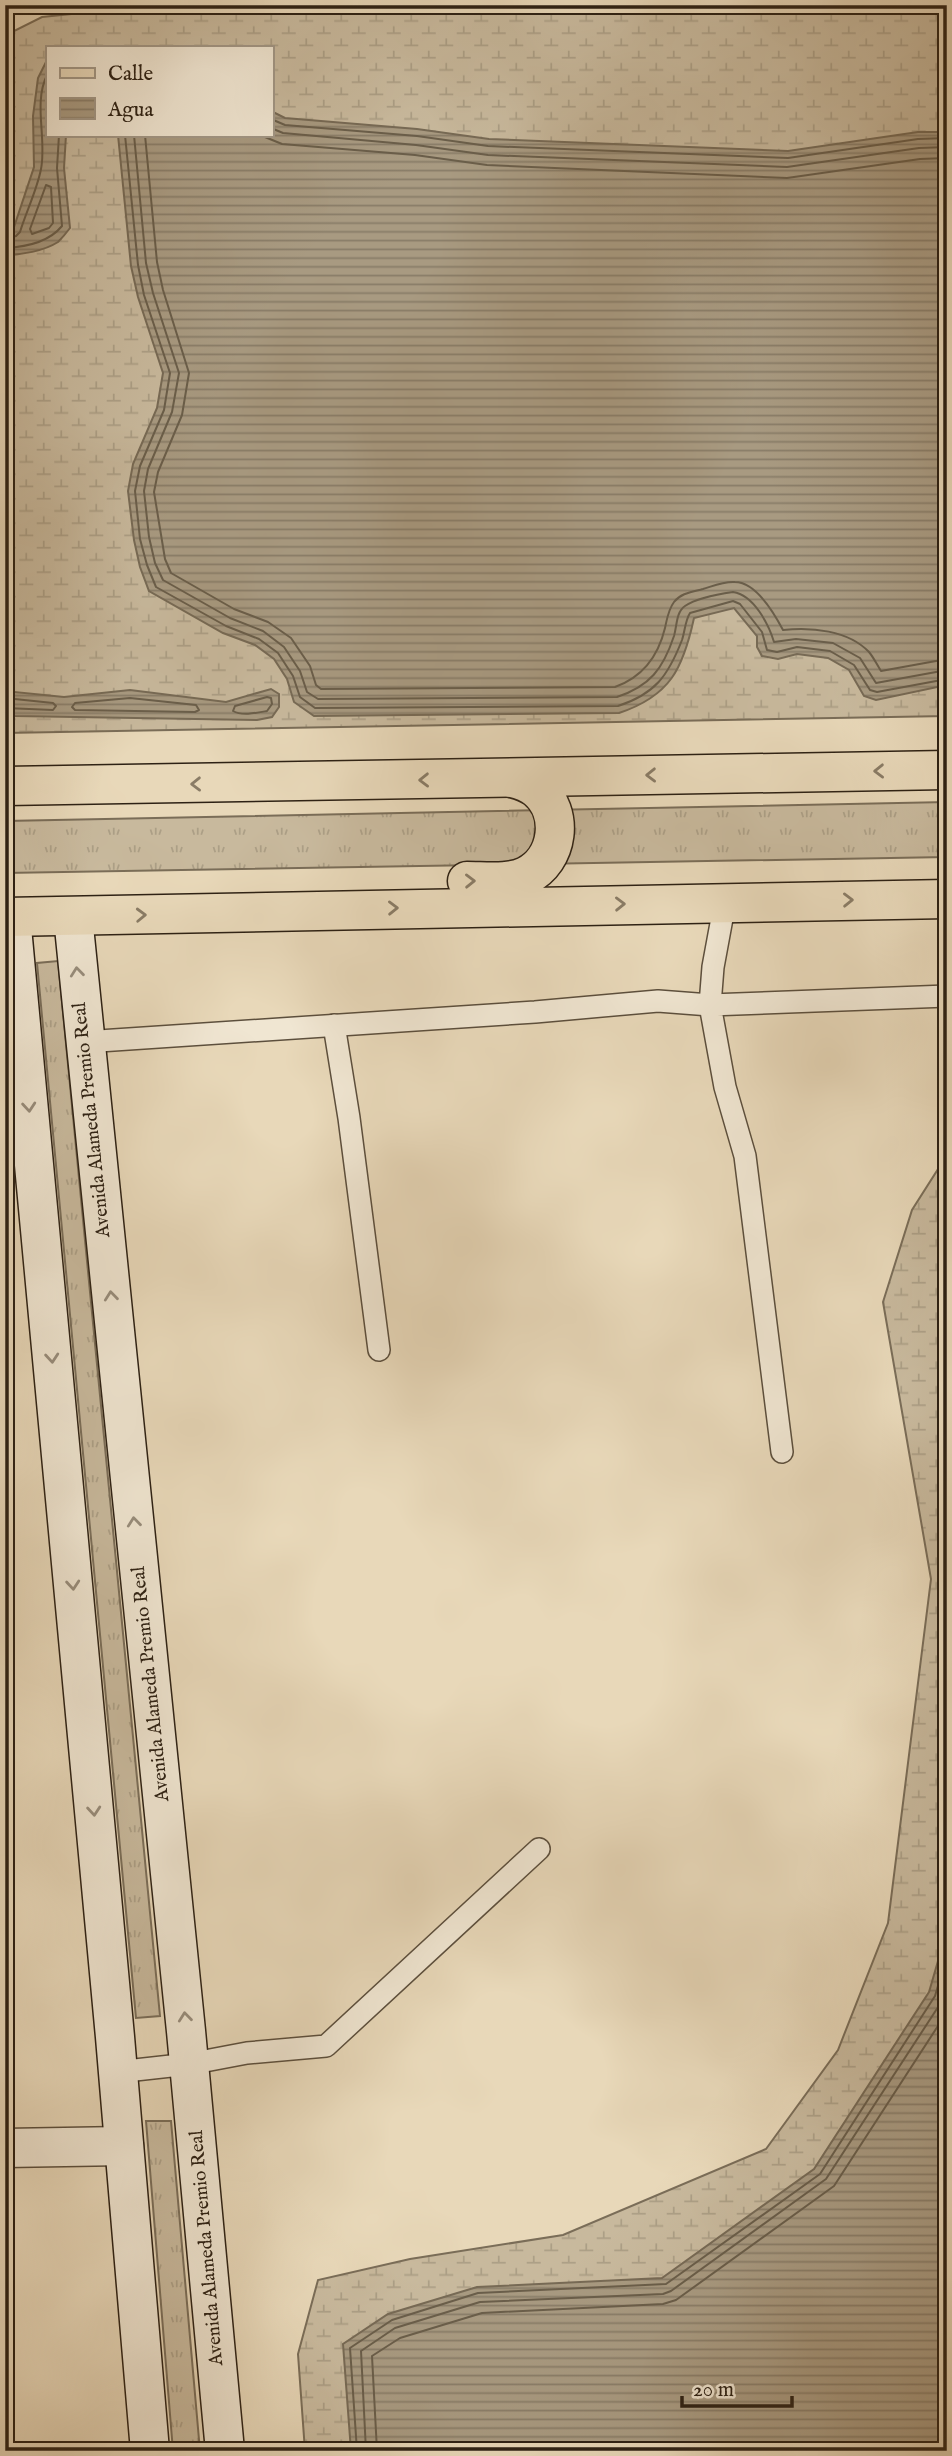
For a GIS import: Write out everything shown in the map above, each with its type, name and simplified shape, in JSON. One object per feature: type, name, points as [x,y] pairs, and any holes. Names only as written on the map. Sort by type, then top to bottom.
[{"type":"main road","points":[[5,786],[947,770]]},
{"type":"main road","points":[[337,909],[374,882],[515,881],[529,875],[550,853],[555,838],[555,822],[545,798],[536,788],[512,778]]},
{"type":"main road","points":[[8,917],[947,898]]},
{"type":"street","points":[[8,917],[124,2146],[150,2451]]},
{"type":"street","name":"Avenida Alameda Premio Real","points":[[73,917],[190,2064],[225,2451]]},
{"type":"street","points":[[5,2148],[124,2146]]},
{"type":"lane","points":[[724,902],[713,967],[710,1005],[725,1087],[745,1156],[782,1452]]},
{"type":"lane","points":[[85,1042],[658,1001],[710,1005],[947,996]]},
{"type":"lane","points":[[334,1026],[351,1131],[379,1350]]},
{"type":"lane","points":[[117,2072],[190,2064],[247,2053],[326,2046],[539,1849]]},
{"type":"green space","points":[[160,5],[947,5],[947,716],[5,733],[5,191],[8,187],[5,44],[12,32],[42,17]]},
{"type":"green space","points":[[947,802],[947,857],[5,873],[5,821]]},
{"type":"green space","points":[[58,961],[160,2016],[136,2018],[37,963]]},
{"type":"green space","points":[[947,1155],[947,2451],[305,2451],[298,2354],[318,2280],[410,2259],[563,2235],[766,2149],[838,2050],[888,1923],[931,1579],[883,1302],[912,1210]]},
{"type":"green space","points":[[146,2121],[171,2121],[200,2451],[173,2451]]},
{"type":"water","points":[[46,62],[46,136],[66,136],[64,168],[70,228],[58,242],[46,248],[5,255],[5,233],[13,230],[34,167],[33,116],[38,78]]},
{"type":"water","points":[[273,112],[285,118],[417,129],[489,139],[788,151],[918,132],[947,132],[947,685],[876,700],[864,696],[849,670],[828,658],[797,654],[778,659],[762,656],[757,647],[757,636],[734,608],[694,618],[685,652],[672,678],[651,698],[619,713],[314,716],[294,702],[287,679],[274,659],[255,645],[223,633],[149,591],[134,540],[128,491],[133,464],[157,408],[163,373],[138,297],[131,266],[118,136],[273,136]]},
{"type":"water","points":[[271,689],[279,694],[279,707],[272,717],[257,720],[5,714],[5,691],[64,697],[130,690],[226,702]]},
{"type":"water","points":[[947,1930],[947,2451],[351,2451],[343,2344],[388,2314],[477,2287],[662,2278],[814,2169],[929,1992]]}]
